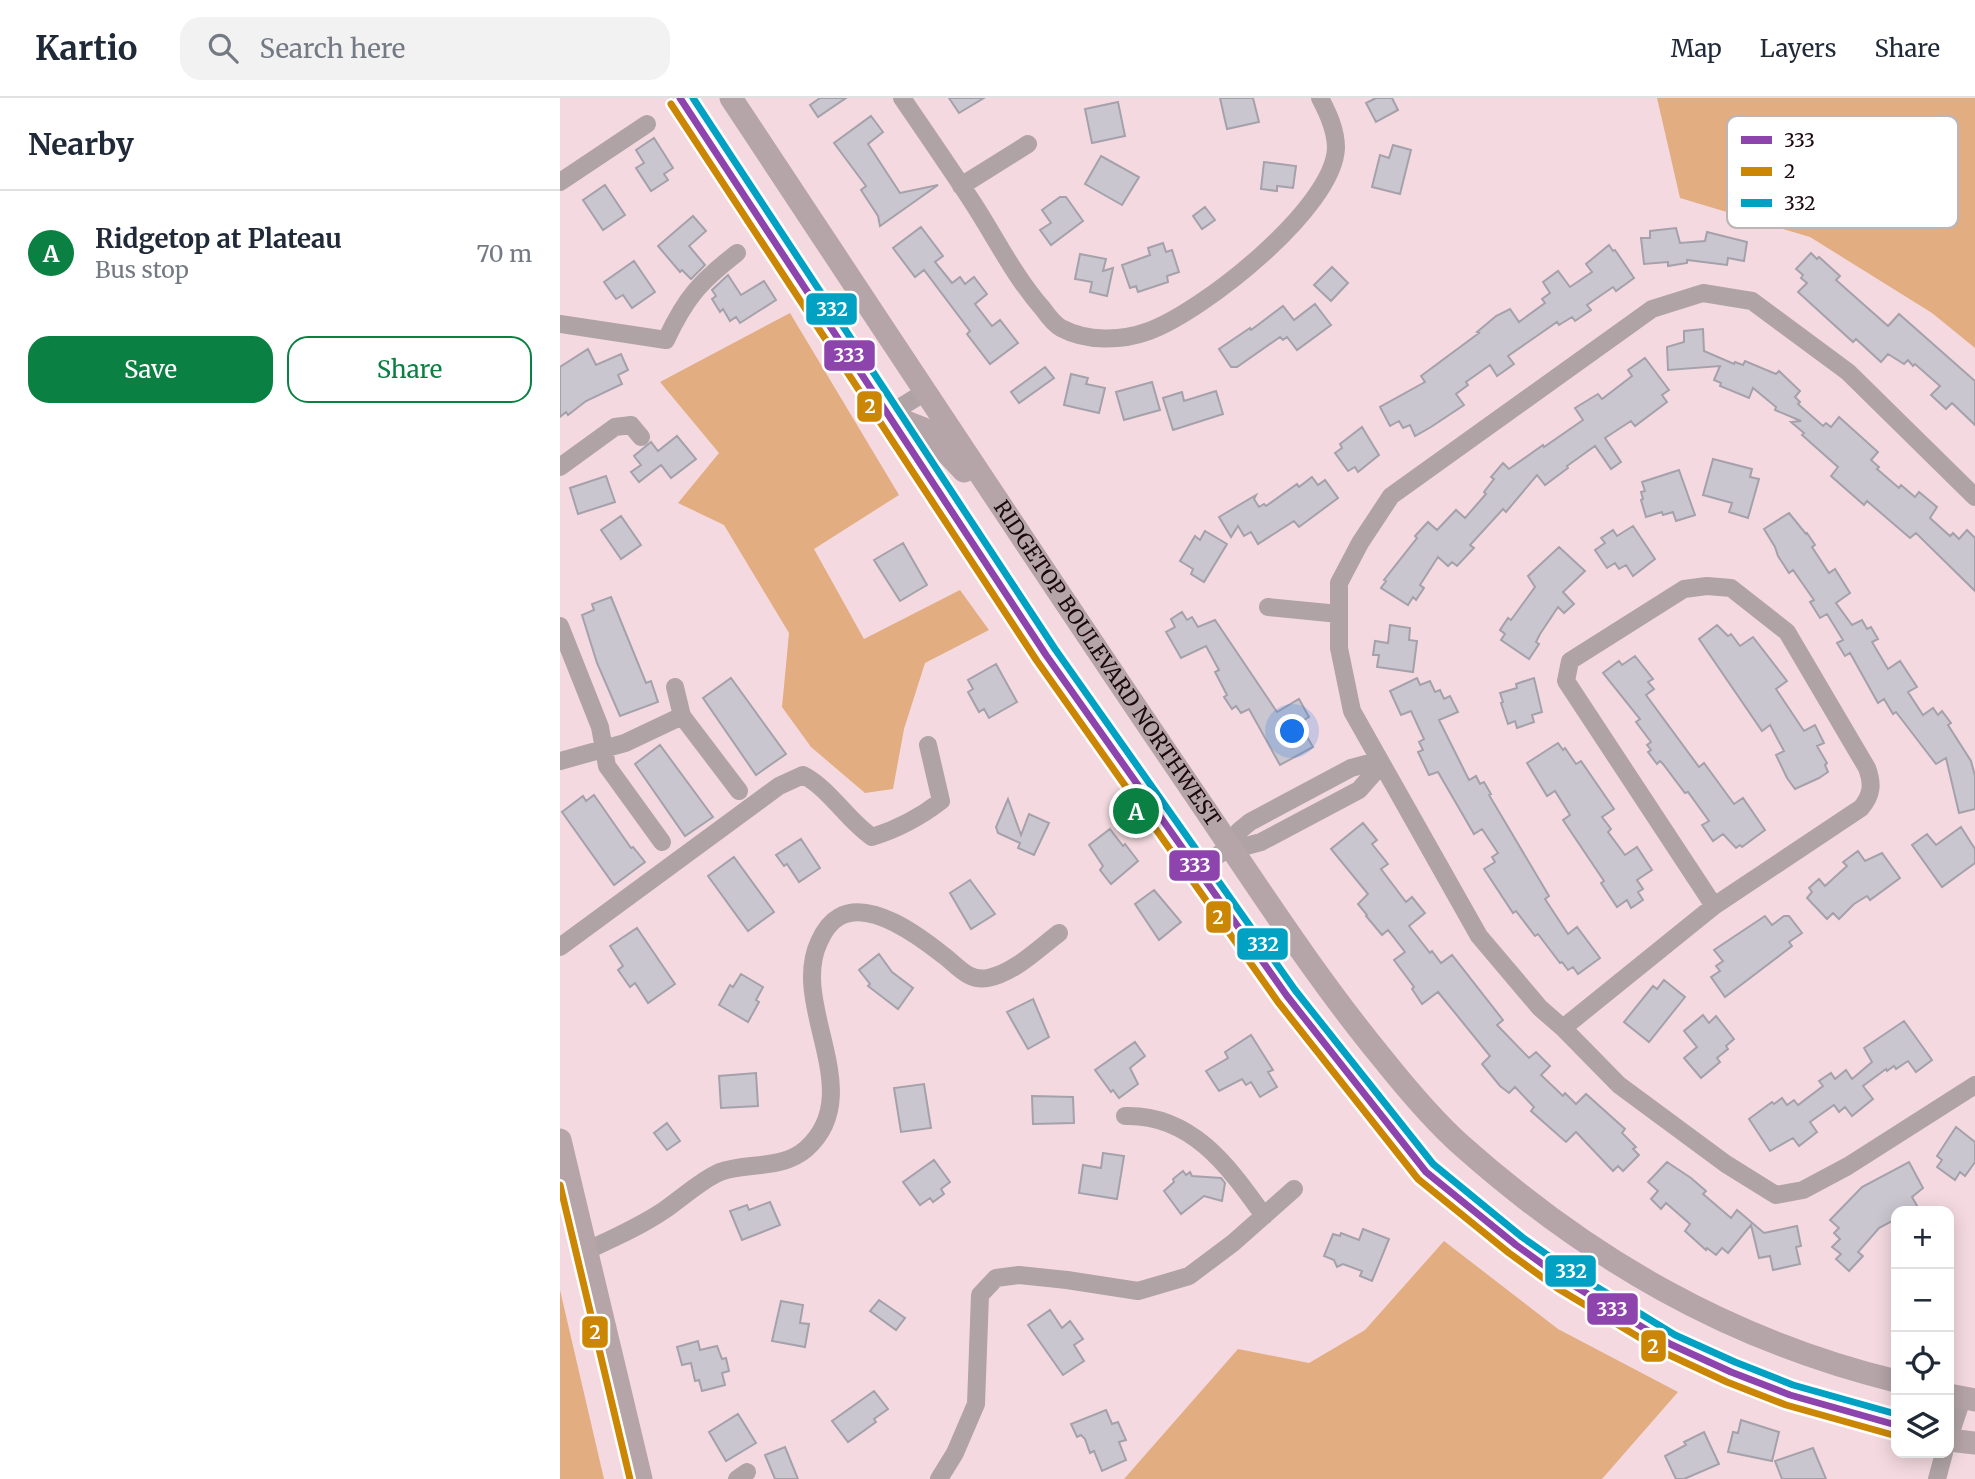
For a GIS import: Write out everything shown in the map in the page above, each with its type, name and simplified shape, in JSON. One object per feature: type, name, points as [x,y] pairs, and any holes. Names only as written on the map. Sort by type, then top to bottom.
[{"type":"main road","name":"RIDGETOP BOULEVARD NORTHWEST","points":[[680,98],[1046,656],[1287,996],[1426,1172],[1563,1279],[1670,1344],[1790,1395],[1891,1424]]},
{"type":"main road","name":"RIDGETOP BOULEVARD NORTHWEST","points":[[732,98],[1013,525],[1323,984],[1404,1084],[1459,1143],[1565,1230],[1669,1295],[1792,1351],[1891,1380]]},
{"type":"main road","points":[[888,415],[923,429],[1013,525]]},
{"type":"main road","points":[[560,1140],[641,1479]]},
{"type":"main road","points":[[1954,1440],[1975,1443]]},
{"type":"street","points":[[902,98],[1031,295],[1058,327],[1096,338],[1120,338],[1147,332],[1176,319],[1247,269],[1281,237],[1314,198],[1331,171],[1336,149],[1329,114],[1320,98]]},
{"type":"street","points":[[560,182],[647,124]]},
{"type":"street","points":[[961,186],[1028,144]]},
{"type":"street","points":[[560,324],[666,340],[682,306],[709,275],[737,253]]},
{"type":"street","points":[[1975,497],[1848,372],[1752,301],[1703,293],[1652,309],[1391,496],[1360,543],[1339,583],[1339,648],[1352,711],[1381,765],[1479,936],[1540,1008],[1619,1085],[1726,1164],[1776,1195],[1803,1190],[1848,1166],[1975,1085]]},
{"type":"street","points":[[888,415],[925,391]]},
{"type":"street","points":[[560,467],[615,427],[631,425],[641,437]]},
{"type":"street","points":[[1563,1028],[1714,906],[1861,808],[1868,800],[1872,784],[1867,768],[1787,632],[1731,588],[1707,586],[1684,589],[1570,661],[1566,681],[1714,906]]},
{"type":"street","points":[[1268,607],[1339,614]]},
{"type":"street","points":[[560,626],[600,727],[607,766],[662,842]]},
{"type":"street","points":[[675,687],[682,716],[739,791]]},
{"type":"street","points":[[560,761],[625,743],[682,716]]},
{"type":"street","points":[[560,947],[779,786],[803,775],[816,782],[858,827],[872,837],[925,814],[941,801],[928,745]]},
{"type":"street","points":[[1198,869],[1231,846],[1247,846],[1261,842],[1347,796],[1359,789],[1381,765]]},
{"type":"street","points":[[588,1250],[641,1226],[719,1172],[778,1163],[807,1149],[829,1112],[831,1082],[816,1004],[813,955],[824,931],[839,917],[865,912],[892,920],[942,954],[968,976],[985,979],[1004,974],[1059,933]]},
{"type":"street","points":[[1125,1116],[1165,1122],[1187,1132],[1212,1150],[1229,1167],[1264,1216]]},
{"type":"street","points":[[939,1479],[955,1453],[976,1404],[980,1295],[996,1278],[1019,1275],[1138,1291],[1189,1276],[1294,1189]]},
{"type":"street","points":[[1954,1423],[1962,1398]]},
{"type":"street","points":[[1937,1479],[1943,1458]]},
{"type":"shaded area","points":[[1657,98],[1975,98],[1975,348],[1932,313],[1810,237],[1780,228],[1958,228],[1958,116],[1727,116],[1727,212],[1680,198]]},
{"type":"shaded area","points":[[790,313],[899,495],[814,549],[864,639],[960,590],[989,630],[925,663],[904,729],[893,789],[865,793],[811,747],[782,707],[789,633],[724,525],[678,503],[719,453],[660,382]]},
{"type":"shaded area","points":[[1444,1241],[1558,1329],[1678,1392],[1602,1479],[1124,1479],[1238,1349],[1309,1363],[1365,1330]]},
{"type":"shaded area","points":[[560,1290],[604,1479],[560,1479]]},
{"type":"building","points":[[820,98],[846,98],[818,117],[810,105]]},
{"type":"building","points":[[949,98],[984,98],[959,113]]},
{"type":"building","points":[[1220,98],[1253,98],[1259,122],[1227,129]]},
{"type":"building","points":[[1376,98],[1392,98],[1398,110],[1376,122],[1366,103]]},
{"type":"building","points":[[1118,102],[1125,136],[1092,143],[1085,109]]},
{"type":"building","points":[[871,116],[883,132],[868,144],[900,193],[938,185],[880,226],[878,216],[861,190],[866,186],[834,143]]},
{"type":"building","points":[[654,138],[673,168],[664,174],[668,180],[651,191],[636,168],[644,163],[636,150]]},
{"type":"building","points":[[1393,145],[1411,150],[1400,194],[1372,187],[1380,155],[1389,158]]},
{"type":"building","points":[[1101,156],[1139,177],[1122,205],[1085,184]]},
{"type":"building","points":[[1264,162],[1296,166],[1293,188],[1277,186],[1277,191],[1261,189]]},
{"type":"building","points":[[605,185],[625,215],[603,230],[583,200]]},
{"type":"building","points":[[1060,197],[1066,197],[1083,221],[1051,245],[1040,230],[1051,223],[1042,210]]},
{"type":"building","points":[[1205,207],[1215,220],[1202,229],[1193,216]]},
{"type":"building","points":[[693,216],[706,231],[689,246],[705,265],[691,279],[682,270],[680,272],[658,246]]},
{"type":"building","points":[[921,227],[943,256],[935,262],[952,283],[960,277],[965,284],[974,277],[987,294],[975,304],[992,326],[1000,320],[1018,343],[990,364],[967,334],[970,331],[924,270],[915,277],[893,248]]},
{"type":"building","points":[[1676,228],[1680,243],[1705,241],[1707,232],[1747,242],[1744,261],[1728,258],[1727,265],[1687,260],[1687,263],[1668,266],[1668,262],[1644,264],[1641,238],[1650,238],[1650,231]]},
{"type":"building","points":[[1163,243],[1166,252],[1172,250],[1179,272],[1167,276],[1168,282],[1138,292],[1136,286],[1130,288],[1122,265],[1150,255],[1148,248]]},
{"type":"building","points":[[1609,245],[1634,278],[1616,291],[1613,287],[1587,305],[1591,310],[1575,321],[1572,317],[1559,325],[1557,322],[1508,356],[1514,364],[1497,376],[1490,365],[1466,382],[1468,385],[1456,394],[1464,405],[1431,427],[1415,436],[1410,425],[1403,428],[1399,421],[1390,426],[1380,407],[1425,382],[1421,376],[1479,333],[1477,332],[1496,316],[1510,309],[1519,322],[1545,303],[1542,299],[1550,293],[1543,282],[1558,271],[1570,287],[1592,272],[1586,264]]},
{"type":"building","points":[[1811,253],[1840,276],[1836,280],[1888,326],[1899,314],[1975,381],[1975,425],[1952,403],[1946,409],[1931,395],[1940,386],[1915,364],[1913,366],[1908,360],[1904,364],[1888,354],[1881,362],[1856,339],[1853,342],[1798,292],[1807,283],[1796,269]]},
{"type":"building","points":[[1080,254],[1106,259],[1103,271],[1113,268],[1107,296],[1090,292],[1092,282],[1075,279]]},
{"type":"building","points":[[634,261],[655,292],[632,308],[623,295],[616,299],[604,282]]},
{"type":"building","points":[[1332,267],[1348,283],[1331,301],[1314,285]]},
{"type":"building","points":[[728,275],[741,295],[764,281],[776,300],[740,323],[736,317],[730,321],[723,309],[720,312],[712,299],[716,296],[712,290]]},
{"type":"building","points":[[1315,304],[1331,325],[1297,350],[1287,337],[1283,340],[1280,337],[1237,367],[1231,367],[1219,349],[1283,306],[1294,320]]},
{"type":"building","points":[[1703,329],[1704,351],[1734,364],[1743,365],[1745,361],[1776,374],[1779,371],[1800,391],[1795,397],[1800,402],[1798,404],[1823,426],[1826,423],[1831,427],[1839,417],[1878,452],[1871,460],[1879,467],[1877,469],[1899,488],[1901,485],[1915,497],[1919,492],[1937,507],[1930,518],[1950,536],[1953,533],[1959,539],[1967,530],[1975,538],[1975,591],[1916,533],[1910,538],[1867,501],[1864,505],[1831,476],[1838,467],[1791,422],[1801,421],[1775,410],[1776,407],[1753,388],[1749,398],[1720,386],[1721,383],[1714,380],[1720,366],[1668,370],[1667,347],[1684,342],[1684,331]]},
{"type":"building","points":[[588,349],[596,365],[621,354],[628,370],[618,375],[622,384],[560,417],[560,367]]},
{"type":"building","points":[[1645,358],[1669,390],[1662,395],[1667,402],[1635,426],[1631,421],[1605,438],[1621,462],[1611,469],[1595,446],[1545,485],[1537,475],[1506,512],[1503,509],[1470,545],[1474,548],[1457,566],[1452,562],[1448,566],[1438,557],[1420,585],[1424,588],[1416,600],[1413,597],[1408,605],[1381,588],[1386,581],[1384,580],[1417,538],[1415,536],[1428,522],[1437,530],[1456,510],[1465,518],[1486,494],[1484,492],[1494,479],[1491,477],[1503,463],[1509,469],[1583,420],[1575,408],[1598,394],[1602,399],[1632,376],[1628,370]]},
{"type":"building","points":[[1045,367],[1054,378],[1019,403],[1011,392]]},
{"type":"building","points":[[1071,374],[1088,378],[1086,384],[1105,388],[1099,413],[1064,405]]},
{"type":"building","points":[[1152,382],[1160,410],[1124,420],[1116,392]]},
{"type":"building","points":[[1216,391],[1223,414],[1173,430],[1163,398],[1182,392],[1184,401]]},
{"type":"building","points":[[1362,427],[1379,455],[1358,472],[1355,467],[1348,471],[1335,453],[1342,448],[1340,444]]},
{"type":"building","points":[[677,436],[696,459],[671,478],[661,465],[639,482],[631,472],[641,465],[634,456],[651,442],[658,451]]},
{"type":"building","points":[[1713,459],[1752,469],[1750,477],[1759,479],[1748,518],[1729,512],[1732,503],[1703,495]]},
{"type":"building","points":[[1679,470],[1695,515],[1676,521],[1673,512],[1646,517],[1641,500],[1641,492],[1645,491],[1642,482]]},
{"type":"building","points":[[606,476],[615,502],[578,514],[570,488]]},
{"type":"building","points":[[1312,477],[1318,485],[1325,480],[1338,498],[1299,527],[1294,521],[1258,544],[1251,532],[1244,536],[1238,526],[1231,537],[1219,517],[1256,495],[1254,499],[1259,507],[1264,504],[1266,506]]},
{"type":"building","points":[[1789,513],[1815,545],[1812,547],[1829,573],[1835,569],[1850,593],[1836,603],[1852,625],[1862,620],[1867,629],[1871,627],[1878,639],[1872,642],[1888,669],[1900,661],[1917,687],[1908,692],[1923,715],[1933,708],[1938,715],[1942,711],[1951,723],[1948,725],[1971,761],[1975,776],[1975,809],[1959,813],[1946,758],[1936,764],[1896,712],[1893,714],[1884,699],[1878,703],[1850,653],[1845,656],[1837,643],[1843,640],[1827,614],[1820,618],[1810,602],[1814,600],[1793,570],[1789,573],[1778,556],[1764,529]]},
{"type":"building","points":[[621,516],[641,545],[621,559],[601,530]]},
{"type":"building","points":[[1633,526],[1655,559],[1633,576],[1626,565],[1619,569],[1615,563],[1607,568],[1595,550],[1605,543],[1601,538],[1613,530],[1617,536]]},
{"type":"building","points":[[1205,531],[1227,544],[1204,582],[1191,574],[1193,569],[1180,561],[1195,536],[1200,540]]},
{"type":"building","points":[[903,543],[927,585],[900,601],[874,560]]},
{"type":"building","points":[[1559,547],[1585,571],[1563,592],[1574,604],[1564,613],[1558,607],[1540,634],[1536,642],[1539,644],[1529,659],[1501,640],[1505,634],[1500,630],[1508,618],[1511,620],[1535,587],[1528,576]]},
{"type":"building","points":[[611,597],[646,683],[651,681],[658,702],[620,716],[597,663],[582,615],[594,610],[592,604]]},
{"type":"building","points":[[1182,612],[1187,620],[1192,617],[1198,627],[1215,620],[1277,712],[1299,699],[1309,717],[1299,723],[1313,747],[1280,765],[1249,709],[1241,713],[1236,706],[1232,709],[1224,697],[1227,695],[1215,672],[1219,670],[1206,646],[1181,658],[1166,632],[1175,627],[1171,619]]},
{"type":"building","points":[[1390,625],[1410,628],[1409,640],[1417,641],[1413,672],[1377,667],[1379,655],[1373,655],[1375,641],[1388,643]]},
{"type":"building","points":[[1717,625],[1728,636],[1731,634],[1740,646],[1753,637],[1787,681],[1776,689],[1804,731],[1815,725],[1824,743],[1817,746],[1827,763],[1825,765],[1828,772],[1795,789],[1776,755],[1784,751],[1770,725],[1762,731],[1699,639]]},
{"type":"building","points":[[1635,656],[1653,679],[1648,682],[1654,689],[1646,695],[1699,767],[1704,763],[1734,804],[1743,798],[1765,830],[1742,847],[1740,845],[1736,848],[1723,834],[1713,841],[1702,825],[1709,821],[1688,792],[1685,793],[1663,764],[1660,761],[1657,764],[1648,752],[1651,750],[1647,745],[1651,742],[1636,722],[1640,719],[1603,673],[1619,661],[1622,665]]},
{"type":"building","points":[[996,664],[1017,702],[989,718],[984,709],[979,712],[968,692],[973,689],[968,680]]},
{"type":"building","points":[[731,678],[786,754],[756,775],[703,698]]},
{"type":"building","points":[[1417,678],[1420,685],[1430,681],[1435,692],[1440,690],[1444,699],[1450,696],[1458,712],[1439,720],[1469,780],[1476,776],[1480,784],[1484,782],[1549,896],[1545,899],[1568,934],[1577,927],[1600,958],[1578,974],[1573,967],[1568,970],[1560,963],[1538,934],[1535,936],[1516,911],[1513,913],[1484,869],[1495,862],[1492,857],[1498,853],[1482,829],[1474,834],[1438,772],[1429,775],[1418,752],[1423,750],[1419,742],[1424,739],[1411,711],[1401,715],[1390,691]]},
{"type":"building","points":[[1534,678],[1542,712],[1532,715],[1534,722],[1517,728],[1515,721],[1508,724],[1500,693],[1517,688],[1516,684]]},
{"type":"building","points":[[1558,743],[1576,764],[1581,761],[1614,809],[1602,817],[1611,829],[1608,832],[1625,855],[1637,847],[1652,870],[1637,880],[1643,889],[1638,892],[1643,900],[1631,908],[1627,900],[1617,907],[1601,883],[1604,881],[1563,820],[1570,815],[1555,791],[1547,796],[1527,763]]},
{"type":"building","points":[[660,745],[713,817],[685,836],[635,764]]},
{"type":"building","points":[[594,795],[631,848],[633,847],[645,862],[614,885],[562,812],[583,796],[586,801]]},
{"type":"building","points":[[1008,799],[1021,835],[1029,814],[1049,823],[1034,855],[1018,848],[1020,843],[998,833],[996,827]]},
{"type":"building","points":[[1363,823],[1377,840],[1372,844],[1388,864],[1381,869],[1406,902],[1412,897],[1425,913],[1409,926],[1430,953],[1432,951],[1441,963],[1452,955],[1503,1020],[1497,1025],[1529,1058],[1536,1052],[1550,1066],[1541,1075],[1563,1096],[1565,1093],[1576,1104],[1586,1094],[1625,1129],[1622,1133],[1636,1147],[1633,1149],[1639,1155],[1623,1171],[1618,1166],[1613,1171],[1576,1132],[1566,1142],[1531,1111],[1534,1107],[1515,1087],[1509,1093],[1500,1086],[1482,1064],[1490,1056],[1438,992],[1422,1004],[1412,989],[1414,987],[1394,960],[1405,952],[1388,930],[1382,935],[1366,916],[1358,904],[1368,894],[1331,849]]},
{"type":"building","points":[[1961,827],[1975,849],[1975,863],[1942,887],[1912,845],[1927,834],[1936,845]]},
{"type":"building","points":[[1110,829],[1138,861],[1111,884],[1100,870],[1103,866],[1089,845]]},
{"type":"building","points":[[801,839],[820,868],[799,882],[787,864],[784,866],[776,855]]},
{"type":"building","points":[[1858,851],[1865,861],[1882,853],[1900,878],[1870,900],[1867,896],[1854,904],[1839,919],[1833,913],[1827,919],[1807,898],[1812,892],[1809,888],[1819,879],[1825,886],[1847,866],[1843,862]]},
{"type":"building","points":[[734,857],[774,912],[748,931],[708,876]]},
{"type":"building","points":[[970,880],[995,914],[971,929],[950,893]]},
{"type":"building","points":[[1154,890],[1181,922],[1159,940],[1135,904]]},
{"type":"building","points":[[1765,916],[1772,925],[1784,916],[1789,916],[1802,933],[1789,942],[1792,946],[1725,997],[1711,977],[1720,971],[1716,966],[1723,961],[1714,950]]},
{"type":"building","points":[[637,928],[675,984],[648,1003],[635,983],[630,987],[618,970],[623,966],[610,946]]},
{"type":"building","points":[[879,954],[892,972],[913,988],[898,1009],[868,986],[870,984],[859,970]]},
{"type":"building","points":[[741,974],[763,987],[756,1000],[759,1002],[748,1022],[719,1005],[730,985],[733,987]]},
{"type":"building","points":[[1664,980],[1685,997],[1649,1042],[1624,1022],[1653,986],[1657,989]]},
{"type":"building","points":[[1033,999],[1049,1037],[1028,1049],[1007,1012]]},
{"type":"building","points":[[1703,1015],[1709,1023],[1716,1016],[1734,1039],[1726,1046],[1728,1049],[1717,1058],[1720,1062],[1701,1078],[1684,1058],[1697,1047],[1684,1031]]},
{"type":"building","points":[[1904,1021],[1932,1060],[1916,1072],[1908,1061],[1896,1069],[1894,1066],[1887,1071],[1886,1069],[1863,1086],[1873,1099],[1852,1116],[1845,1107],[1839,1112],[1834,1105],[1810,1122],[1817,1132],[1799,1146],[1793,1138],[1770,1151],[1749,1119],[1782,1098],[1787,1105],[1794,1100],[1798,1105],[1823,1086],[1819,1081],[1831,1073],[1835,1079],[1846,1070],[1852,1079],[1872,1062],[1864,1048]]},
{"type":"building","points":[[1251,1035],[1273,1070],[1268,1072],[1277,1087],[1260,1097],[1251,1082],[1246,1085],[1242,1079],[1219,1091],[1206,1071],[1228,1058],[1225,1052]]},
{"type":"building","points":[[1135,1042],[1145,1056],[1130,1068],[1138,1084],[1119,1098],[1113,1090],[1111,1092],[1095,1070]]},
{"type":"building","points":[[756,1073],[758,1106],[721,1108],[719,1076]]},
{"type":"building","points":[[924,1084],[931,1128],[901,1132],[894,1088]]},
{"type":"building","points":[[1032,1096],[1073,1097],[1074,1123],[1033,1124]]},
{"type":"building","points":[[667,1123],[680,1141],[667,1150],[654,1133]]},
{"type":"building","points":[[1956,1127],[1975,1142],[1975,1162],[1965,1176],[1960,1172],[1955,1180],[1937,1167],[1942,1160],[1937,1156]]},
{"type":"building","points":[[1103,1153],[1124,1156],[1117,1199],[1079,1193],[1083,1165],[1101,1168]]},
{"type":"building","points":[[934,1160],[950,1182],[941,1189],[944,1194],[933,1202],[930,1198],[920,1205],[903,1182]]},
{"type":"building","points":[[1667,1162],[1706,1191],[1703,1194],[1731,1218],[1737,1210],[1764,1233],[1797,1226],[1801,1246],[1796,1247],[1800,1264],[1773,1270],[1770,1256],[1759,1258],[1751,1225],[1728,1253],[1722,1248],[1716,1255],[1707,1248],[1706,1250],[1685,1231],[1690,1224],[1666,1203],[1661,1209],[1651,1199],[1658,1191],[1648,1182]]},
{"type":"building","points":[[1909,1162],[1923,1188],[1912,1197],[1917,1206],[1891,1206],[1891,1222],[1879,1228],[1858,1252],[1863,1256],[1849,1271],[1836,1259],[1841,1254],[1832,1247],[1840,1239],[1834,1233],[1839,1228],[1830,1220],[1862,1187]]},
{"type":"building","points":[[1183,1171],[1186,1175],[1190,1172],[1192,1176],[1221,1178],[1225,1183],[1222,1201],[1204,1196],[1181,1214],[1164,1191]]},
{"type":"building","points":[[770,1202],[780,1225],[742,1240],[730,1211],[747,1205],[749,1210]]},
{"type":"building","points":[[1363,1229],[1389,1239],[1372,1281],[1360,1276],[1362,1271],[1343,1264],[1337,1267],[1334,1260],[1324,1256],[1333,1234],[1340,1236],[1341,1233],[1359,1240]]},
{"type":"building","points":[[879,1300],[905,1318],[896,1330],[870,1311]]},
{"type":"building","points":[[781,1301],[803,1305],[800,1323],[809,1324],[805,1347],[772,1341]]},
{"type":"building","points":[[1050,1310],[1062,1328],[1070,1321],[1083,1339],[1074,1345],[1084,1361],[1063,1375],[1028,1325]]},
{"type":"building","points":[[698,1341],[700,1350],[717,1346],[722,1359],[726,1358],[729,1371],[722,1373],[725,1385],[702,1391],[699,1380],[695,1381],[691,1363],[682,1365],[677,1347]]},
{"type":"building","points":[[874,1391],[888,1409],[874,1419],[876,1422],[848,1442],[832,1421]]},
{"type":"building","points":[[1106,1410],[1112,1424],[1118,1422],[1126,1440],[1119,1442],[1126,1460],[1102,1471],[1094,1451],[1090,1453],[1085,1439],[1081,1435],[1077,1437],[1071,1424]]},
{"type":"building","points":[[738,1414],[756,1443],[726,1461],[709,1432]]},
{"type":"building","points":[[1741,1420],[1779,1432],[1772,1461],[1728,1452],[1733,1432],[1738,1433]]},
{"type":"building","points":[[1704,1432],[1719,1464],[1684,1479],[1676,1479],[1665,1456]]},
{"type":"building","points":[[785,1447],[798,1479],[775,1479],[765,1455]]},
{"type":"building","points":[[1813,1448],[1826,1479],[1782,1479],[1775,1461]]},
{"type":"transit line","name":"333","points":[[680,98],[1046,655],[1287,996],[1426,1172],[1516,1245],[1563,1279],[1670,1344],[1790,1395],[1891,1424]]},
{"type":"transit line","name":"332","points":[[693,98],[1055,649],[1295,990],[1433,1164],[1522,1237],[1569,1270],[1675,1335],[1793,1385],[1891,1413]]},
{"type":"transit line","name":"2","points":[[671,104],[1037,661],[1278,1002],[1418,1179],[1557,1288],[1665,1353],[1727,1382],[1786,1405],[1891,1434]]},
{"type":"transit line","name":"2","points":[[560,1185],[630,1479]]},
{"type":"place","name":"Ridgetop at Plateau","points":[[1136,811]]}]
